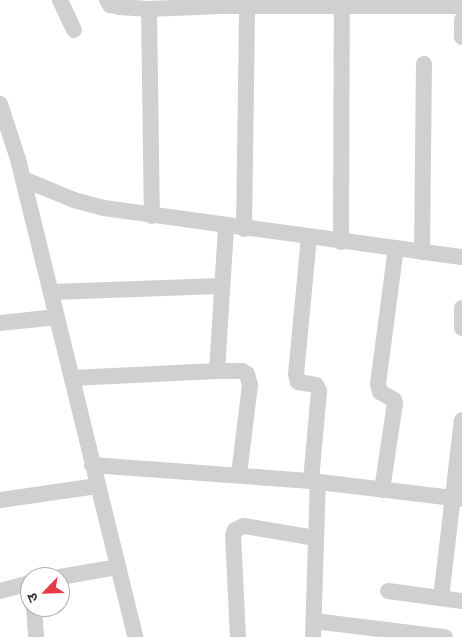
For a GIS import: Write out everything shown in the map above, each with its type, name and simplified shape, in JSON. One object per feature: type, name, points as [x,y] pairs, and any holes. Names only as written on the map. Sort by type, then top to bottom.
[{"type":"street","points":[[60,0],[74,30]]},
{"type":"street","points":[[106,0],[110,4],[120,7],[149,9],[221,3],[247,6],[342,3],[462,6]]},
{"type":"street","points":[[341,242],[342,3]]},
{"type":"street","points":[[244,229],[247,6]]},
{"type":"street","points":[[149,9],[152,216]]},
{"type":"street","points":[[462,20],[462,36]]},
{"type":"street","points":[[422,252],[424,64]]},
{"type":"street","points":[[0,104],[23,179],[135,637]]},
{"type":"street","points":[[23,179],[74,200],[104,208],[226,227],[462,257]]},
{"type":"street","points":[[217,371],[226,227]]},
{"type":"street","points":[[309,237],[296,374],[298,382],[316,386],[319,391],[314,482],[316,538],[313,629],[445,637]]},
{"type":"street","points":[[382,490],[394,400],[380,392],[378,384],[396,248]]},
{"type":"street","points":[[51,292],[221,286]]},
{"type":"street","points":[[462,308],[462,328]]},
{"type":"street","points":[[0,322],[57,317]]},
{"type":"street","points":[[72,378],[242,371],[250,378],[239,475]]},
{"type":"street","points":[[441,598],[458,499],[462,420]]},
{"type":"street","points":[[92,465],[239,475],[458,499]]},
{"type":"street","points":[[0,500],[97,486]]},
{"type":"street","points":[[238,637],[233,535],[235,530],[244,526],[316,538]]},
{"type":"street","points":[[70,575],[118,567]]},
{"type":"street","points":[[0,591],[20,586]]},
{"type":"street","points":[[388,591],[462,601]]},
{"type":"street","points":[[35,617],[36,637]]}]
